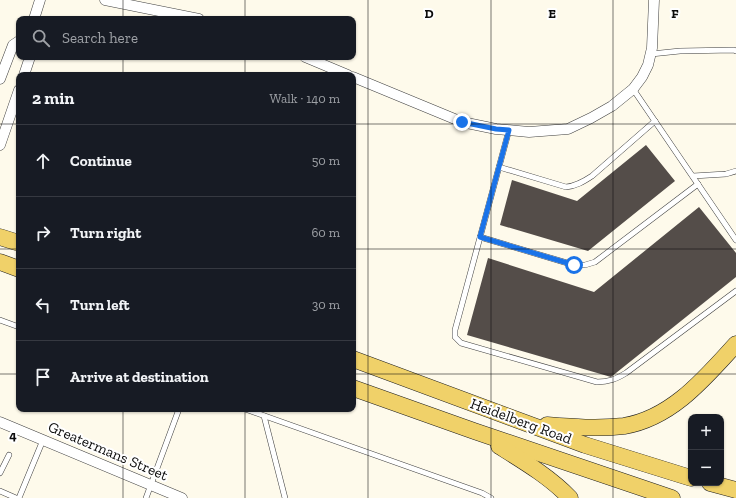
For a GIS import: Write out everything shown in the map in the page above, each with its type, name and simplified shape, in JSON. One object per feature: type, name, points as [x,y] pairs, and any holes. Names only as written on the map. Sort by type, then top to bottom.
[{"type":"main road","points":[[0,236],[16,242]]},
{"type":"main road","points":[[0,262],[16,268]]},
{"type":"main road","points":[[527,424],[603,428],[625,425],[647,419],[680,401],[736,344]]},
{"type":"main road","name":"Heidelberg Road","points":[[356,360],[585,445],[688,477]]},
{"type":"main road","name":"Heidelberg Road","points":[[356,389],[672,498]]},
{"type":"main road","points":[[474,431],[531,466],[570,498]]},
{"type":"main road","points":[[721,486],[736,490]]},
{"type":"street","points":[[105,0],[184,16]]},
{"type":"street","points":[[356,78],[462,122],[496,129],[528,132],[568,129],[607,109],[633,89],[648,65],[654,0]]},
{"type":"street","points":[[35,16],[38,1]]},
{"type":"street","points":[[0,79],[16,44]]},
{"type":"street","points":[[25,72],[29,60]]},
{"type":"street","points":[[312,60],[341,72]]},
{"type":"street","points":[[0,145],[3,126],[16,97]]},
{"type":"street","name":"Greatermans Street","points":[[0,422],[182,498]]},
{"type":"lane","points":[[650,54],[680,51],[736,51]]},
{"type":"lane","points":[[633,89],[736,240]]},
{"type":"lane","points":[[499,167],[566,187],[574,186],[582,183],[592,176],[655,121]]},
{"type":"lane","points":[[509,130],[455,330],[455,337],[461,343],[597,382],[606,382],[616,379],[626,373],[736,291]]},
{"type":"lane","points":[[692,176],[726,174],[736,171]]},
{"type":"lane","points":[[480,237],[574,265],[585,265],[595,262],[698,184]]},
{"type":"lane","points":[[0,320],[16,326]]},
{"type":"lane","points":[[146,498],[178,412]]},
{"type":"lane","points":[[253,412],[482,492],[491,498]]},
{"type":"lane","points":[[264,416],[286,498]]},
{"type":"lane","points":[[0,491],[17,498],[43,440]]},
{"type":"lane","points":[[0,473],[9,455]]},
{"type":"building","points":[[646,145],[675,181],[588,251],[500,225],[512,180],[577,201]]},
{"type":"building","points":[[699,207],[736,253],[736,277],[611,377],[467,335],[488,258],[594,292]]},
{"type":"route","points":[[462,122],[509,130],[480,237],[574,265]]}]
